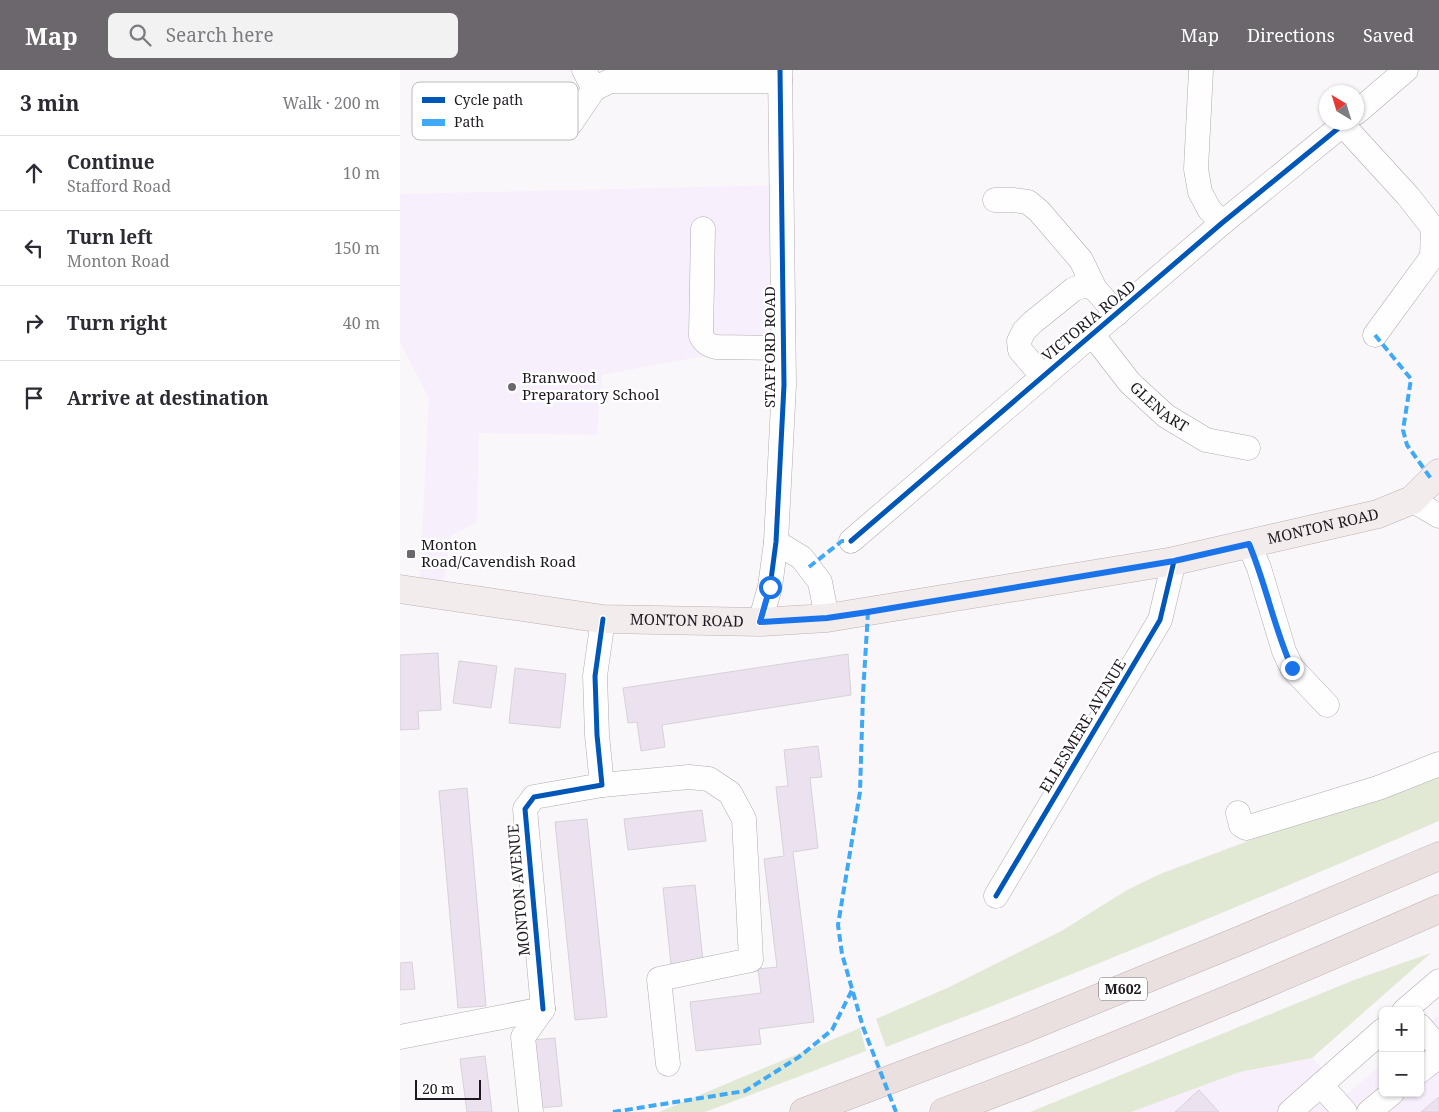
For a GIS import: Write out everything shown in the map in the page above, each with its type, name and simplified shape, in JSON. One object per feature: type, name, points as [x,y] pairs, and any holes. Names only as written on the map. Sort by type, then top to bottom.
[{"type":"highway","name":"M602","points":[[804,1112],[1016,1032],[1242,940],[1439,856]]},
{"type":"highway","points":[[944,1112],[1037,1078],[1262,986],[1439,909]]},
{"type":"main road","points":[[1412,500],[1439,473]]},
{"type":"main road","name":"MONTON ROAD","points":[[400,589],[603,619],[760,622],[827,618],[1174,561],[1378,514],[1412,500]]},
{"type":"street","points":[[1201,70],[1196,169],[1200,192],[1209,209],[1222,223]]},
{"type":"street","name":"VICTORIA ROAD","points":[[1364,107],[1406,70]]},
{"type":"street","points":[[578,105],[589,79],[610,81],[780,75]]},
{"type":"street","name":"STAFFORD ROAD","points":[[760,622],[770,587],[776,542],[784,385],[780,75]]},
{"type":"street","name":"VICTORIA ROAD","points":[[851,541],[1222,223],[1337,130]]},
{"type":"street","points":[[1357,130],[1433,228],[1432,257],[1375,335]]},
{"type":"street","points":[[995,200],[1028,202],[1039,211],[1081,260],[1095,289],[1117,314]]},
{"type":"street","points":[[703,229],[701,336],[705,342],[711,346],[718,347],[783,348]]},
{"type":"street","points":[[1042,377],[1020,350],[1019,341],[1024,331],[1074,289],[1086,285],[1095,289]]},
{"type":"street","name":"GLENART","points":[[1092,334],[1130,383],[1166,416],[1206,440],[1248,448]]},
{"type":"street","points":[[1412,500],[1439,516]]},
{"type":"street","points":[[776,542],[802,558],[820,582],[827,618]]},
{"type":"street","points":[[1249,544],[1259,568],[1284,651],[1292,668],[1327,705]]},
{"type":"street","name":"ELLESMERE AVENUE","points":[[996,896],[1160,620],[1174,561]]},
{"type":"street","points":[[602,785],[597,735],[595,676],[603,619]]},
{"type":"street","points":[[1238,813],[1241,825],[1246,828],[1378,788],[1439,764]]},
{"type":"street","name":"MONTON AVENUE","points":[[543,1010],[525,809],[534,797],[602,785],[689,777],[709,778],[730,793],[744,819],[751,960],[659,979],[668,1064]]},
{"type":"street","points":[[1415,1007],[1439,981]]},
{"type":"street","points":[[400,1036],[543,1010]]},
{"type":"street","points":[[531,1112],[523,1037],[543,1010]]},
{"type":"street","points":[[1424,1031],[1439,1048]]},
{"type":"street","points":[[1290,1112],[1379,1033]]},
{"type":"street","points":[[1424,1068],[1439,1056]]},
{"type":"street","points":[[1321,1084],[1345,1112]]},
{"type":"street","points":[[1369,1112],[1387,1097]]},
{"type":"shaded area","name":"Branwood Preparatory School","points":[[781,185],[771,354],[699,357],[602,375],[597,435],[479,433],[477,522],[451,536],[442,595],[419,591],[429,398],[400,343],[400,194]]},
{"type":"shaded area","points":[[1439,1015],[1439,1112],[1131,1112],[1240,1072],[1312,1058],[1347,1094],[1379,1066],[1379,1097],[1424,1097],[1424,1027]]},
{"type":"green space","points":[[1439,773],[1439,821],[1164,937],[886,1047],[876,1019],[947,988],[1063,930],[1127,890],[1160,874],[1323,813]]},
{"type":"green space","points":[[1431,953],[1312,1058],[1240,1072],[1131,1112],[1030,1112],[1354,980]]},
{"type":"green space","points":[[860,1028],[866,1051],[705,1112],[659,1112]]},
{"type":"building","points":[[438,653],[441,710],[418,711],[419,729],[400,730],[400,655]]},
{"type":"building","points":[[848,654],[851,695],[662,725],[665,747],[641,751],[637,722],[628,723],[623,688]]},
{"type":"building","points":[[459,661],[497,666],[491,708],[453,703]]},
{"type":"building","points":[[515,668],[566,674],[560,728],[509,723]]},
{"type":"building","points":[[818,746],[822,777],[810,778],[818,848],[793,852],[814,1022],[759,1029],[761,1044],[696,1051],[690,1002],[761,993],[758,969],[777,967],[764,859],[784,856],[776,787],[788,786],[784,750]]},
{"type":"building","points":[[467,788],[486,1006],[458,1008],[439,791]]},
{"type":"building","points":[[702,810],[706,841],[628,850],[624,819]]},
{"type":"building","points":[[587,819],[607,1017],[575,1020],[555,822]]},
{"type":"building","points":[[695,885],[703,961],[671,964],[663,888]]},
{"type":"building","points":[[412,962],[415,989],[400,990],[400,963]]},
{"type":"building","points":[[555,1038],[562,1106],[539,1108],[532,1040]]},
{"type":"building","points":[[485,1056],[492,1112],[467,1112],[460,1059]]},
{"type":"building","points":[[1199,1090],[1219,1112],[1175,1112]]},
{"type":"building","points":[[1439,1097],[1439,1112],[1421,1112]]},
{"type":"marked path","points":[[1375,335],[1411,379],[1403,430],[1407,445],[1432,480]]},
{"type":"marked path","points":[[809,567],[842,541],[851,541]]},
{"type":"marked path","points":[[868,612],[860,792],[838,925],[842,954],[863,1027],[896,1112]]},
{"type":"marked path","points":[[613,1112],[745,1091],[799,1057],[832,1030],[852,990]]},
{"type":"cycle path","points":[[760,622],[770,587],[776,542],[784,385],[780,70]]},
{"type":"cycle path","points":[[851,541],[1222,223],[1336,130]]},
{"type":"cycle path","points":[[996,896],[1160,620],[1174,561]]},
{"type":"cycle path","points":[[543,1009],[525,809],[534,797],[602,785],[597,735],[595,676],[603,619]]},
{"type":"place","name":"Branwood Preparatory School","points":[[512,387]]},
{"type":"place","name":"Monton Road/Cavendish Road","points":[[411,554]]},
{"type":"route","points":[[770,587],[760,622],[827,618],[868,612],[1174,561],[1249,544],[1259,568],[1284,651],[1292,668]]}]
